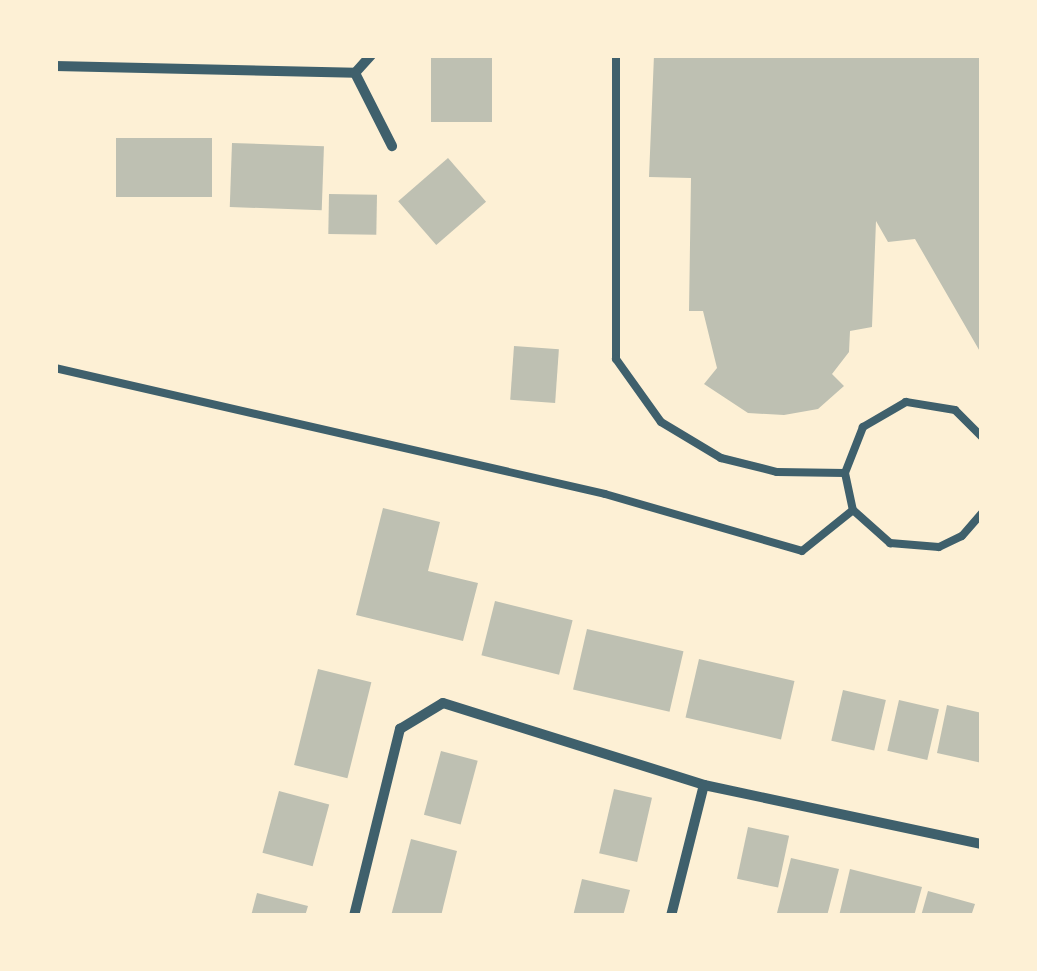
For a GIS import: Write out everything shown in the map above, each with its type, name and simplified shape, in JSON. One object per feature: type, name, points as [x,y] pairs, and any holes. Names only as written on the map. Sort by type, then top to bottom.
[{"type":"street","points":[[356,74],[371,55]]},
{"type":"street","points":[[55,66],[356,74]]},
{"type":"street","points":[[356,74],[392,146]]},
{"type":"street","points":[[354,916],[400,729],[442,703],[704,785],[982,844]]},
{"type":"street","points":[[671,916],[704,785]]},
{"type":"lane","points":[[616,55],[616,359],[661,422],[721,458],[776,472],[845,473]]},
{"type":"lane","points":[[55,368],[604,494],[802,551],[853,510]]},
{"type":"lane","points":[[982,437],[955,410],[906,402],[863,427],[845,473],[853,510],[890,543],[914,549],[962,536],[982,514]]},
{"type":"building","points":[[431,55],[492,55],[492,122],[431,122]]},
{"type":"building","points":[[654,55],[982,55],[982,355],[915,239],[888,242],[876,221],[872,327],[850,331],[849,352],[832,374],[844,386],[818,409],[784,415],[748,413],[704,384],[717,368],[703,311],[689,311],[691,178],[649,177]]},
{"type":"building","points":[[116,138],[212,138],[212,197],[116,197]]},
{"type":"building","points":[[232,143],[324,146],[322,210],[230,207]]},
{"type":"building","points":[[448,158],[486,202],[436,245],[398,201]]},
{"type":"building","points":[[329,194],[377,195],[376,235],[328,234]]},
{"type":"building","points":[[514,346],[559,349],[555,403],[510,400]]},
{"type":"building","points":[[383,508],[440,522],[428,571],[478,583],[463,641],[356,615]]},
{"type":"building","points":[[495,601],[573,620],[559,675],[481,655]]},
{"type":"building","points":[[587,629],[683,651],[670,712],[573,689]]},
{"type":"building","points":[[699,659],[794,681],[781,740],[686,717]]},
{"type":"building","points":[[318,669],[371,682],[347,778],[294,765]]},
{"type":"building","points":[[843,690],[886,700],[874,751],[831,741]]},
{"type":"building","points":[[899,700],[939,709],[927,760],[887,751]]},
{"type":"building","points":[[947,705],[982,713],[982,763],[937,753]]},
{"type":"building","points":[[441,751],[478,761],[461,825],[424,815]]},
{"type":"building","points":[[614,789],[652,798],[637,862],[599,853]]},
{"type":"building","points":[[279,791],[329,804],[313,866],[262,853]]},
{"type":"building","points":[[748,827],[789,836],[778,888],[737,879]]},
{"type":"building","points":[[411,839],[457,851],[441,916],[391,916]]},
{"type":"building","points":[[791,858],[839,869],[827,916],[777,913]]},
{"type":"building","points":[[850,869],[922,887],[914,916],[839,916]]},
{"type":"building","points":[[582,879],[630,890],[623,916],[573,916]]},
{"type":"building","points":[[928,891],[975,904],[971,916],[921,916]]},
{"type":"building","points":[[257,893],[308,906],[305,916],[251,916]]}]
